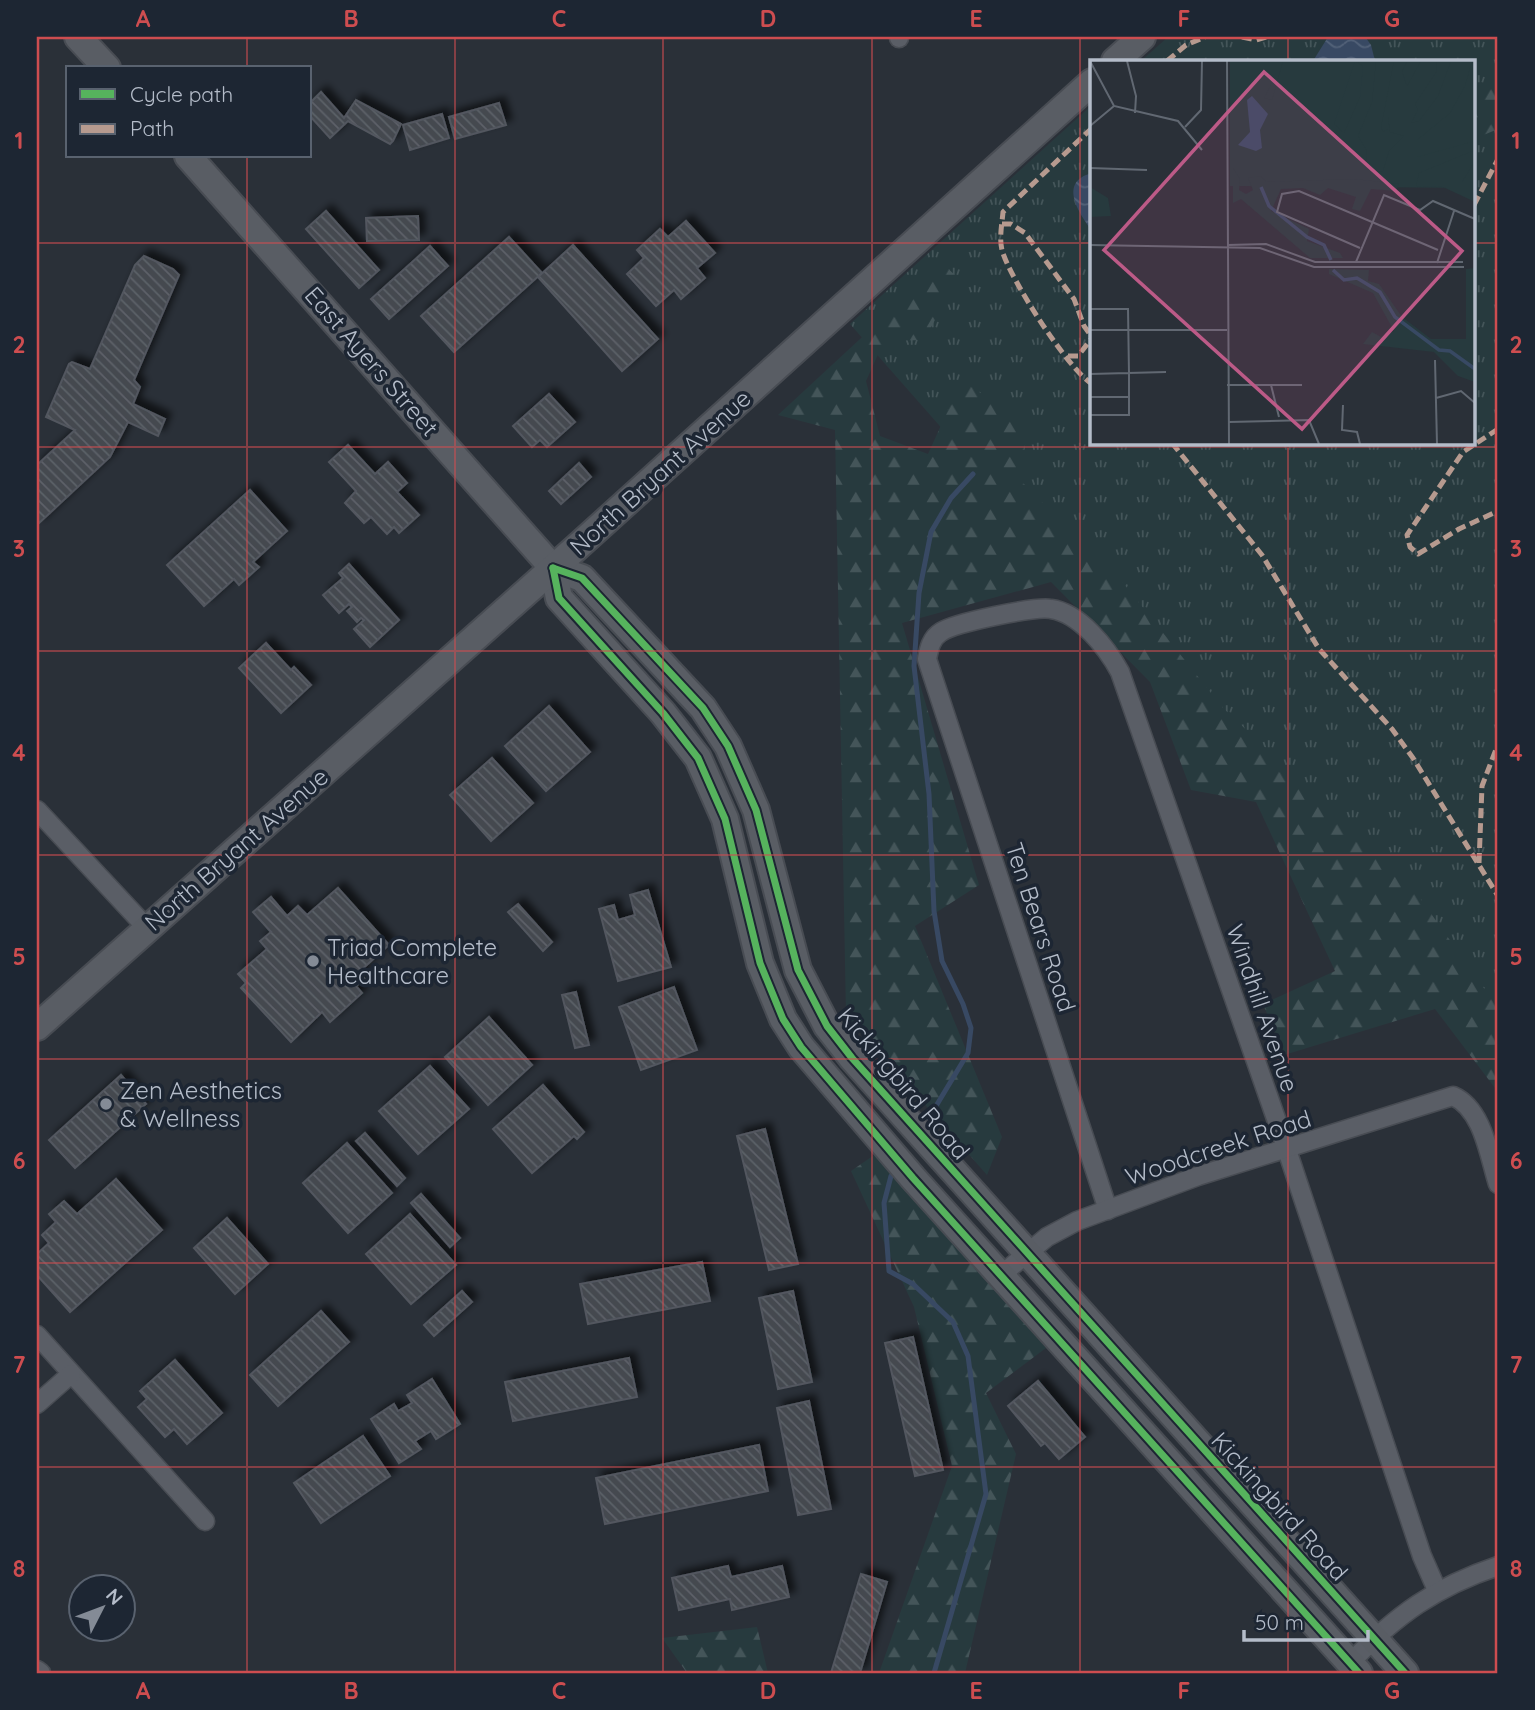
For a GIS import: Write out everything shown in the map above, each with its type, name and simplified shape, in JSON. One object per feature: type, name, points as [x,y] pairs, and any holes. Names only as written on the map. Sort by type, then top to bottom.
[{"type":"street","points":[[78,37],[105,66]]},
{"type":"street","points":[[1116,60],[1143,37]]},
{"type":"street","name":"North Bryant Avenue","points":[[37,1027],[554,568],[1090,84]]},
{"type":"street","name":"East Ayers Street","points":[[190,158],[554,568]]},
{"type":"street","points":[[554,568],[559,598],[663,713],[698,758],[725,819],[760,963],[783,1019],[822,1076],[1355,1668],[1374,1638],[1410,1607],[1437,1590],[1498,1566]]},
{"type":"street","name":"Kickingbird Road","points":[[554,568],[582,579],[679,681],[718,729],[744,778],[756,810],[798,970],[827,1026],[852,1058],[1026,1253],[1405,1673]]},
{"type":"street","name":"Windhill Avenue","points":[[927,659],[930,644],[941,631],[1029,609],[1052,609],[1076,621],[1109,651],[1120,672],[1287,1150],[1419,1545],[1437,1590]]},
{"type":"street","name":"Ten Bears Road","points":[[927,659],[1108,1210]]},
{"type":"street","points":[[37,810],[146,928]]},
{"type":"street","name":"Woodcreek Road","points":[[1001,1275],[1047,1237],[1108,1210],[1198,1176],[1453,1096],[1463,1100],[1478,1124],[1498,1184]]},
{"type":"street","points":[[37,1335],[205,1521]]},
{"type":"street","points":[[1109,1393],[1132,1370]]},
{"type":"street","points":[[37,1404],[71,1374]]},
{"type":"street","points":[[1190,1484],[1213,1461]]},
{"type":"street","points":[[37,1670],[41,1673]]},
{"type":"green space","points":[[1168,37],[1498,37],[1498,1060],[850,324],[1090,107],[1090,444],[1476,444],[1476,60],[1142,60]]},
{"type":"green space","points":[[1498,86],[1498,129],[1476,138],[1476,92]]},
{"type":"green space","points":[[942,263],[958,278],[924,340],[884,341],[866,381],[880,436],[928,454],[962,379],[1027,428],[1021,481],[1120,579],[1223,708],[1410,884],[1498,1008],[1498,1092],[1435,1009],[1284,1055],[1263,1004],[1335,971],[1256,802],[1191,790],[1150,682],[1051,582],[902,623],[979,885],[915,926],[1002,1137],[987,1175],[846,1015],[835,430],[778,415]]},
{"type":"green space","points":[[877,1153],[1046,1348],[986,1393],[1016,1454],[965,1673],[879,1673],[952,1466],[914,1307],[851,1171]]},
{"type":"green space","points":[[757,1627],[768,1673],[687,1673],[662,1638]]},
{"type":"water","points":[[1328,37],[1366,38],[1375,60],[1314,60]]},
{"type":"water","points":[[1090,174],[1090,228],[1074,199],[1073,191],[1081,177]]},
{"type":"building","points":[[321,92],[344,118],[356,100],[401,124],[390,144],[348,121],[330,138],[312,118],[312,101]]},
{"type":"building","points":[[499,103],[506,125],[455,139],[449,117]]},
{"type":"building","points":[[442,114],[449,138],[410,150],[403,125]]},
{"type":"building","points":[[326,211],[379,270],[359,288],[306,229]]},
{"type":"building","points":[[418,216],[419,240],[367,241],[366,218]]},
{"type":"building","points":[[686,221],[715,253],[697,268],[705,278],[681,299],[674,290],[656,306],[627,274],[644,258],[637,250],[660,229],[668,237]]},
{"type":"building","points":[[509,237],[542,273],[454,352],[421,316]]},
{"type":"building","points":[[573,245],[658,339],[622,371],[538,277]]},
{"type":"building","points":[[430,246],[448,266],[389,319],[371,299]]},
{"type":"building","points":[[144,256],[173,269],[179,275],[134,380],[140,387],[133,404],[165,419],[158,436],[128,422],[110,457],[37,525],[37,465],[75,430],[46,417],[69,364],[72,362],[90,369],[135,265]]},
{"type":"building","points":[[549,394],[575,422],[547,447],[540,440],[532,447],[513,426]]},
{"type":"building","points":[[348,445],[375,474],[388,462],[407,483],[397,492],[419,515],[399,533],[394,527],[387,534],[371,517],[364,523],[345,503],[356,491],[329,462]]},
{"type":"building","points":[[579,463],[591,477],[561,504],[549,491]]},
{"type":"building","points":[[250,490],[287,531],[253,562],[259,567],[239,585],[234,579],[204,606],[167,565]]},
{"type":"building","points":[[349,564],[399,620],[370,647],[354,629],[364,620],[361,618],[357,622],[347,611],[352,607],[349,604],[339,613],[323,595],[343,578],[339,573]]},
{"type":"building","points":[[266,643],[291,670],[294,667],[311,685],[281,713],[239,668]]},
{"type":"building","points":[[549,706],[590,752],[546,791],[505,746]]},
{"type":"building","points":[[492,758],[533,803],[491,841],[450,795]]},
{"type":"building","name":"Triad Complete Healthcare","points":[[338,888],[389,945],[359,972],[365,979],[356,986],[362,993],[330,1022],[322,1012],[291,1042],[241,988],[246,983],[238,974],[267,949],[260,941],[271,932],[253,912],[271,897],[287,916],[298,906],[307,915]]},
{"type":"building","points":[[648,890],[671,967],[618,981],[599,909],[614,905],[618,920],[635,915],[630,895]]},
{"type":"building","points":[[518,904],[552,942],[543,951],[508,912]]},
{"type":"building","points":[[674,987],[697,1050],[641,1070],[619,1007]]},
{"type":"building","points":[[576,992],[589,1045],[575,1048],[562,995]]},
{"type":"building","points":[[489,1017],[532,1065],[488,1105],[445,1057]]},
{"type":"building","points":[[430,1066],[469,1109],[418,1154],[379,1111]]},
{"type":"building","points":[[121,1075],[146,1104],[75,1168],[49,1140]]},
{"type":"building","points":[[543,1085],[584,1132],[577,1139],[574,1136],[532,1173],[493,1129]]},
{"type":"building","points":[[765,1129],[798,1264],[769,1270],[737,1136]]},
{"type":"building","points":[[365,1133],[405,1178],[397,1186],[356,1141]]},
{"type":"building","points":[[347,1143],[392,1193],[348,1233],[303,1183]]},
{"type":"building","points":[[116,1179],[162,1230],[70,1312],[37,1275],[37,1254],[49,1243],[42,1235],[56,1222],[49,1214],[64,1201],[77,1214]]},
{"type":"building","points":[[421,1194],[460,1238],[450,1247],[411,1203]]},
{"type":"building","points":[[410,1214],[456,1265],[411,1304],[366,1254]]},
{"type":"building","points":[[227,1218],[268,1264],[235,1294],[194,1248]]},
{"type":"building","points":[[702,1262],[710,1301],[588,1324],[580,1284]]},
{"type":"building","points":[[462,1291],[472,1302],[434,1336],[424,1325]]},
{"type":"building","points":[[793,1291],[812,1382],[778,1389],[759,1298]]},
{"type":"building","points":[[321,1311],[349,1342],[278,1406],[250,1375]]},
{"type":"building","points":[[913,1337],[943,1470],[915,1476],[885,1343]]},
{"type":"building","points":[[629,1358],[637,1397],[513,1421],[505,1382]]},
{"type":"building","points":[[175,1360],[222,1413],[187,1444],[174,1429],[165,1437],[138,1407],[147,1399],[140,1391]]},
{"type":"building","points":[[432,1379],[460,1424],[436,1439],[431,1431],[415,1441],[421,1449],[399,1463],[371,1419],[394,1404],[398,1411],[412,1403],[407,1395]]},
{"type":"building","points":[[1038,1381],[1085,1437],[1059,1459],[1045,1443],[1041,1446],[1008,1406]]},
{"type":"building","points":[[809,1401],[831,1509],[798,1515],[777,1408]]},
{"type":"building","points":[[363,1436],[390,1476],[321,1523],[294,1483]]},
{"type":"building","points":[[759,1445],[768,1491],[605,1524],[596,1478]]},
{"type":"building","points":[[728,1566],[731,1577],[782,1566],[789,1597],[732,1610],[730,1599],[679,1610],[672,1578]]},
{"type":"building","points":[[861,1574],[887,1582],[860,1673],[831,1673]]},
{"type":"waterway","points":[[927,1121],[968,1053],[971,1028],[963,1004],[942,961],[934,911],[929,794],[914,666],[919,593],[931,532],[951,498],[973,474]]},
{"type":"waterway","points":[[891,1176],[884,1203],[889,1271],[913,1284],[953,1322],[968,1356],[986,1494],[934,1673]]},
{"type":"marked path","points":[[1168,60],[1186,45],[1205,37]]},
{"type":"marked path","points":[[1242,37],[1256,40],[1266,37]]},
{"type":"marked path","points":[[1090,130],[1003,212],[1001,236],[1007,263],[1028,301],[1055,343],[1090,382]]},
{"type":"marked path","points":[[1476,201],[1498,159]]},
{"type":"marked path","points":[[1002,224],[1011,224],[1025,233],[1074,299],[1090,334]]},
{"type":"marked path","points":[[1068,356],[1078,356],[1090,341]]},
{"type":"marked path","points":[[1476,443],[1498,429]]},
{"type":"marked path","points":[[1173,444],[1262,555],[1319,649],[1392,729],[1413,758],[1498,896]]},
{"type":"marked path","points":[[1475,444],[1463,452],[1407,535],[1410,547],[1418,554],[1459,529],[1498,511]]},
{"type":"marked path","points":[[1479,863],[1482,786],[1498,744]]},
{"type":"cycle path","points":[[553,568],[582,578],[703,708],[728,746],[756,810],[798,970],[827,1026],[852,1058],[1405,1673]]},
{"type":"cycle path","points":[[553,568],[559,598],[663,713],[698,758],[725,819],[760,963],[783,1019],[801,1047],[913,1178],[1359,1673]]},
{"type":"place","name":"Triad Complete Healthcare","points":[[313,961]]},
{"type":"place","name":"Zen Aesthetics & Wellness","points":[[106,1104]]}]
